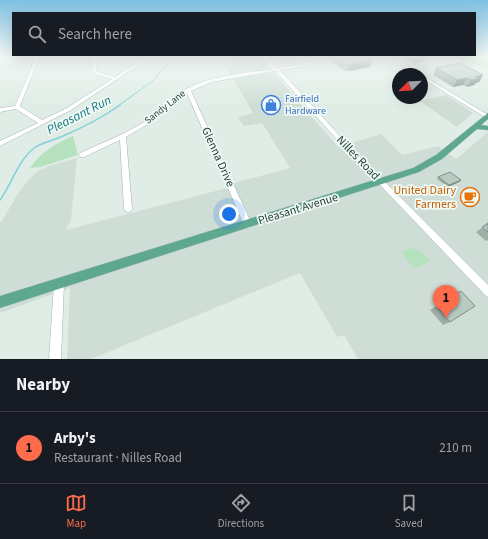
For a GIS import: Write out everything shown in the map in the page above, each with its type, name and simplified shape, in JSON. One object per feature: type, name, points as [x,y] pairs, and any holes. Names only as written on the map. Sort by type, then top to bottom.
[{"type":"main road","name":"Pleasant Avenue","points":[[0,302],[382,183],[416,170],[434,160],[450,149],[488,116]]},
{"type":"main road","points":[[475,126],[488,128]]},
{"type":"street","points":[[17,107],[31,73]]},
{"type":"street","points":[[96,73],[115,78]]},
{"type":"street","points":[[0,144],[69,109],[123,73]]},
{"type":"street","name":"Sandy Lane","points":[[82,155],[123,136],[149,121],[188,90],[211,81],[260,73]]},
{"type":"street","name":"Nilles Road","points":[[279,73],[344,144],[488,292]]},
{"type":"street","points":[[428,80],[488,116]]},
{"type":"street","name":"Glenna Drive","points":[[188,90],[228,183],[248,224]]},
{"type":"street","points":[[0,110],[17,107],[42,123]]},
{"type":"street","points":[[123,136],[128,209]]},
{"type":"street","points":[[55,359],[59,284]]},
{"type":"shaded area","points":[[229,73],[274,73],[338,147],[381,134],[402,155],[438,146],[456,159],[488,132],[488,359],[358,359],[344,335],[337,337],[300,273],[91,359],[67,359],[70,288],[0,313],[0,222],[17,195],[29,179],[38,171],[49,166],[77,158],[71,220],[66,230],[227,188],[234,183],[290,168],[262,123],[244,126],[238,117],[253,113]]},
{"type":"shaded area","points":[[446,95],[473,113],[457,127],[424,104],[428,104],[428,99]]},
{"type":"green space","points":[[73,136],[78,155],[40,167],[30,168],[39,157],[49,149]]},
{"type":"green space","points":[[412,248],[419,250],[430,261],[415,269],[404,257],[403,251]]},
{"type":"building","points":[[444,73],[479,73],[483,75],[475,77],[479,79],[471,80],[467,78],[457,80]]},
{"type":"building","points":[[450,172],[461,180],[449,185],[438,177]]},
{"type":"building","points":[[488,224],[488,232],[482,227]]},
{"type":"building","points":[[461,291],[475,306],[450,322],[436,306]]},
{"type":"waterway","name":"Pleasant Run","points":[[118,106],[154,80],[160,73]]},
{"type":"waterway","name":"Pleasant Run","points":[[0,200],[19,166],[34,148],[86,125],[120,105]]},
{"type":"place","name":"Fairfield Hardware","points":[[271,105]]},
{"type":"place","name":"United Dairy Farmers","points":[[470,197]]},
{"type":"place","name":"Arby's","points":[[446,318]]}]
